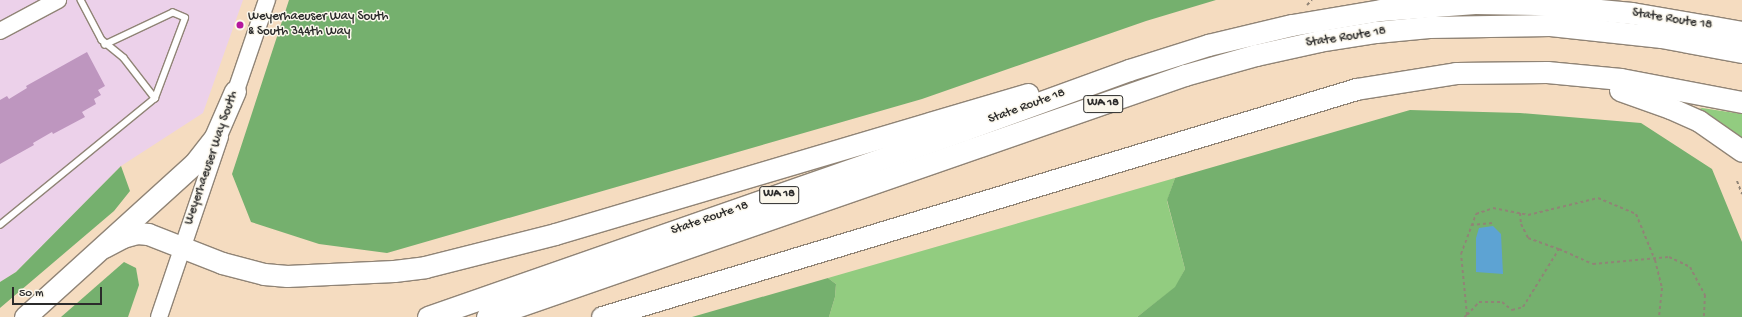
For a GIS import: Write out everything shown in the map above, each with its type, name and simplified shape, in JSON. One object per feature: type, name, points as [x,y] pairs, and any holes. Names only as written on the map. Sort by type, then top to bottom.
[{"type":"highway","points":[[1435,4],[1464,0]]},
{"type":"highway","name":"State Route 18","points":[[428,317],[964,130],[1129,70],[1208,45],[1292,25],[1334,16],[1435,4],[1528,4],[1587,8],[1679,20],[1742,32]]},
{"type":"highway","name":"State Route 18","points":[[487,317],[1185,75],[1319,41],[1376,32],[1429,27],[1550,24],[1661,37],[1742,52]]},
{"type":"highway","points":[[104,247],[137,233],[148,234],[222,263],[264,274],[315,276],[425,267],[555,234],[1005,100],[1129,70]]},
{"type":"highway","points":[[603,317],[1326,96],[1422,77],[1492,72],[1548,72],[1621,79],[1742,102]]},
{"type":"highway","points":[[1548,72],[1631,92],[1698,121],[1742,151]]},
{"type":"highway","points":[[25,317],[194,164],[215,137],[235,91]]},
{"type":"street","points":[[0,31],[58,0]]},
{"type":"street","name":"Weyerhaeuser Way South","points":[[159,317],[267,0]]},
{"type":"lane","points":[[81,0],[105,44],[124,58],[155,98]]},
{"type":"lane","points":[[0,225],[155,98],[185,18],[173,13],[105,44]]},
{"type":"path","points":[[1737,182],[1742,194]]},
{"type":"path","points":[[1466,316],[1461,254],[1476,214],[1493,208],[1528,214],[1598,198],[1636,214],[1655,260],[1662,288],[1659,317]]},
{"type":"path","points":[[1520,213],[1521,224],[1528,238],[1593,264],[1655,260],[1669,257],[1690,266],[1704,295],[1704,317]]},
{"type":"path","points":[[1471,225],[1493,223]]},
{"type":"path","points":[[1466,316],[1479,302],[1502,302],[1512,310],[1523,307],[1558,249]]},
{"type":"shaded area","points":[[0,0],[243,0],[203,113],[121,166],[16,272],[0,282]]},
{"type":"green space","points":[[289,0],[1216,0],[1146,21],[922,99],[387,253],[319,244],[251,222],[232,174]]},
{"type":"green space","points":[[1702,108],[1742,114],[1742,138],[1699,109]]},
{"type":"green space","points":[[1410,110],[1520,113],[1641,123],[1712,169],[1742,242],[1742,317],[1137,317],[1175,287],[1185,269],[1167,200],[1175,178]]},
{"type":"green space","points":[[121,166],[130,191],[114,211],[0,308],[0,282],[16,272]]},
{"type":"green space","points":[[1175,178],[1167,201],[1185,269],[1176,287],[1137,317],[829,317],[835,297],[836,284],[828,278]]},
{"type":"green space","points":[[124,262],[136,268],[139,285],[128,317],[61,317]]},
{"type":"green space","points":[[828,278],[836,284],[835,297],[829,317],[692,317]]},
{"type":"water","points":[[1493,226],[1501,234],[1503,274],[1476,272],[1476,238],[1479,228]]},
{"type":"building","points":[[87,52],[105,86],[98,90],[101,95],[94,99],[96,104],[82,112],[85,117],[53,134],[52,132],[33,143],[34,145],[0,164],[0,100],[7,96],[9,99],[27,88],[26,86]]},
{"type":"place","name":"Weyerhaeuser Way South & South 344th Way","points":[[240,25]]}]
